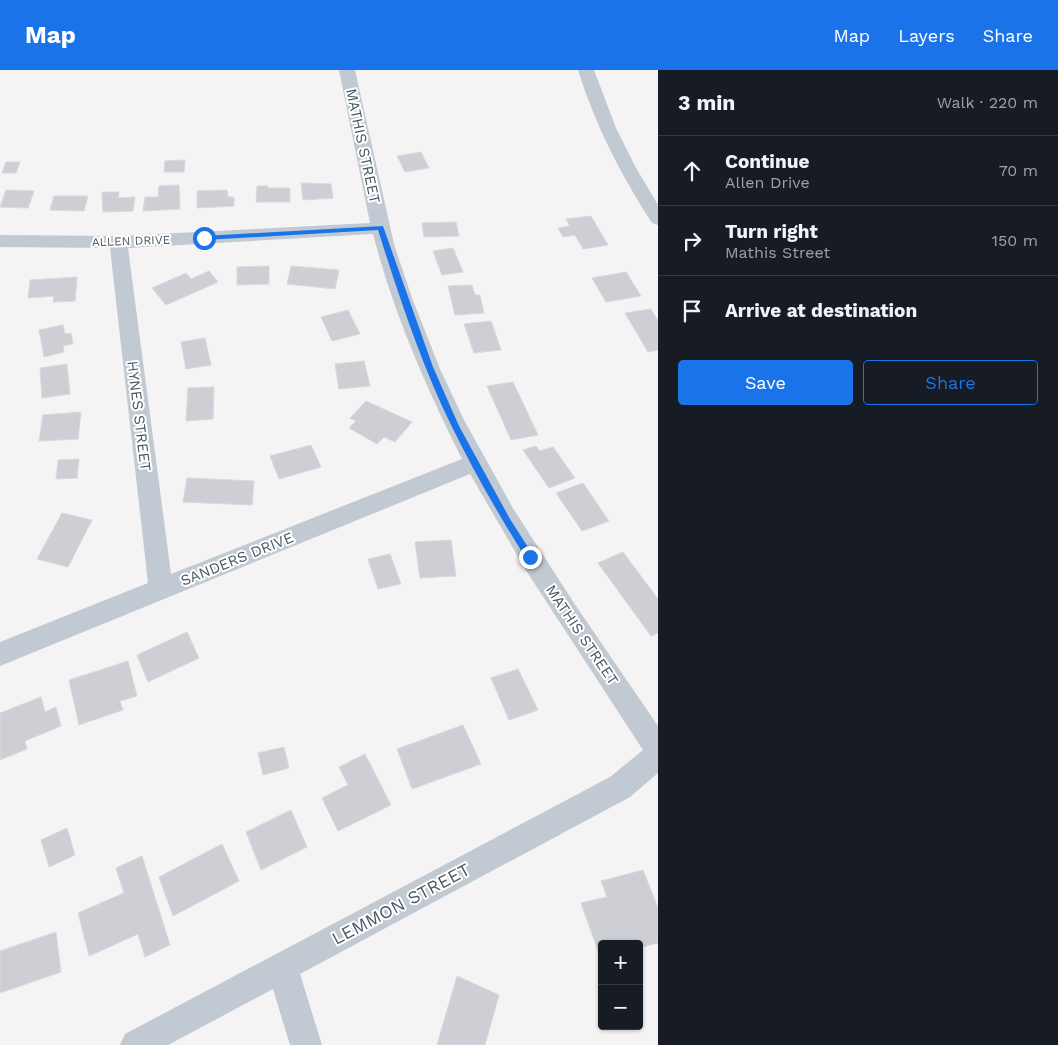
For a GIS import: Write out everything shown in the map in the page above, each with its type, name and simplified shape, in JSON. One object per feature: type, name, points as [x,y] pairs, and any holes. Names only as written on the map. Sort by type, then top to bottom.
[{"type":"street","name":"MATHIS STREET","points":[[347,70],[381,228],[396,277],[430,367],[456,426],[475,463],[530,557],[658,749]]},
{"type":"street","points":[[586,70],[601,115],[616,146],[658,219]]},
{"type":"street","name":"ALLEN DRIVE","points":[[0,241],[118,242],[381,228]]},
{"type":"street","name":"HYNES STREET","points":[[118,242],[160,590]]},
{"type":"street","name":"SANDERS DRIVE","points":[[0,654],[475,463]]},
{"type":"street","name":"LEMMON STREET","points":[[136,1045],[620,787],[658,753]]},
{"type":"street","points":[[282,967],[306,1045]]},
{"type":"building","points":[[421,152],[429,168],[405,172],[397,156]]},
{"type":"building","points":[[185,160],[184,172],[164,172],[165,161]]},
{"type":"building","points":[[6,162],[20,162],[16,173],[2,173]]},
{"type":"building","points":[[301,183],[331,184],[333,198],[303,200]]},
{"type":"building","points":[[179,185],[180,209],[143,211],[145,197],[158,197],[159,186]]},
{"type":"building","points":[[257,186],[290,188],[290,202],[256,202]]},
{"type":"building","points":[[6,190],[34,191],[28,208],[0,207]]},
{"type":"building","points":[[227,190],[228,197],[234,197],[234,206],[197,208],[197,191]]},
{"type":"building","points":[[102,192],[119,192],[118,198],[135,197],[133,211],[103,212]]},
{"type":"building","points":[[54,196],[88,196],[84,211],[50,210]]},
{"type":"building","points":[[591,216],[608,245],[583,249],[575,235],[563,237],[558,228],[570,226],[566,219]]},
{"type":"building","points":[[456,222],[459,236],[424,237],[422,223]]},
{"type":"building","points":[[453,248],[463,272],[442,275],[433,251]]},
{"type":"building","points":[[269,266],[269,284],[237,285],[237,267]]},
{"type":"building","points":[[291,266],[339,270],[335,289],[287,284]]},
{"type":"building","points":[[209,271],[218,282],[166,305],[152,288],[186,273],[191,279]]},
{"type":"building","points":[[626,272],[641,296],[606,302],[592,278]]},
{"type":"building","points":[[77,277],[75,301],[53,302],[54,296],[28,298],[30,280]]},
{"type":"building","points":[[472,285],[475,295],[480,295],[484,313],[455,315],[448,286]]},
{"type":"building","points":[[651,309],[658,321],[658,350],[648,352],[625,313]]},
{"type":"building","points":[[348,310],[360,334],[332,341],[321,317]]},
{"type":"building","points":[[491,321],[501,350],[474,353],[464,324]]},
{"type":"building","points":[[63,325],[65,334],[71,333],[73,344],[63,346],[64,352],[44,357],[39,330]]},
{"type":"building","points":[[205,338],[211,365],[186,369],[181,342]]},
{"type":"building","points":[[364,361],[370,386],[339,389],[335,364]]},
{"type":"building","points":[[67,364],[70,394],[42,398],[40,368]]},
{"type":"building","points":[[513,382],[538,435],[511,440],[487,386]]},
{"type":"building","points":[[214,387],[213,419],[186,421],[188,388]]},
{"type":"building","points":[[366,401],[412,422],[395,442],[384,437],[377,444],[349,428],[356,421],[350,418]]},
{"type":"building","points":[[81,412],[78,439],[39,441],[43,415]]},
{"type":"building","points":[[311,445],[321,467],[279,479],[270,456]]},
{"type":"building","points":[[536,446],[540,451],[553,447],[575,478],[549,488],[523,450]]},
{"type":"building","points":[[79,459],[77,478],[56,479],[58,460]]},
{"type":"building","points":[[187,478],[254,481],[252,505],[183,502]]},
{"type":"building","points":[[583,483],[609,521],[582,531],[556,493]]},
{"type":"building","points":[[62,513],[92,520],[68,567],[37,559]]},
{"type":"building","points":[[451,540],[456,576],[420,578],[415,542]]},
{"type":"building","points":[[623,552],[658,599],[658,633],[651,636],[598,563]]},
{"type":"building","points":[[390,554],[401,584],[378,589],[368,559]]},
{"type":"building","points":[[187,632],[199,658],[148,682],[137,655]]},
{"type":"building","points":[[128,661],[137,696],[120,701],[123,710],[79,725],[69,680]]},
{"type":"building","points":[[518,669],[538,710],[509,720],[491,678]]},
{"type":"building","points":[[41,697],[45,712],[56,707],[61,726],[25,741],[27,749],[0,760],[0,713]]},
{"type":"building","points":[[463,725],[481,764],[412,789],[397,749]]},
{"type":"building","points":[[284,747],[289,768],[263,775],[258,753]]},
{"type":"building","points":[[365,754],[391,805],[338,831],[322,798],[348,785],[339,767]]},
{"type":"building","points":[[291,810],[307,847],[261,870],[246,832]]},
{"type":"building","points":[[67,828],[75,855],[49,867],[41,840]]},
{"type":"building","points":[[222,844],[239,881],[173,916],[159,877]]},
{"type":"building","points":[[142,856],[170,945],[145,957],[138,934],[89,956],[78,913],[124,893],[116,868]]},
{"type":"building","points":[[643,870],[658,908],[658,943],[643,947],[643,940],[598,940],[598,951],[581,903],[607,897],[601,881]]},
{"type":"building","points":[[56,932],[61,972],[0,993],[0,951]]},
{"type":"building","points":[[457,976],[499,995],[485,1045],[437,1045]]},
{"type":"route","points":[[204,238],[381,228],[396,277],[430,367],[456,426],[507,521],[530,557]]}]
